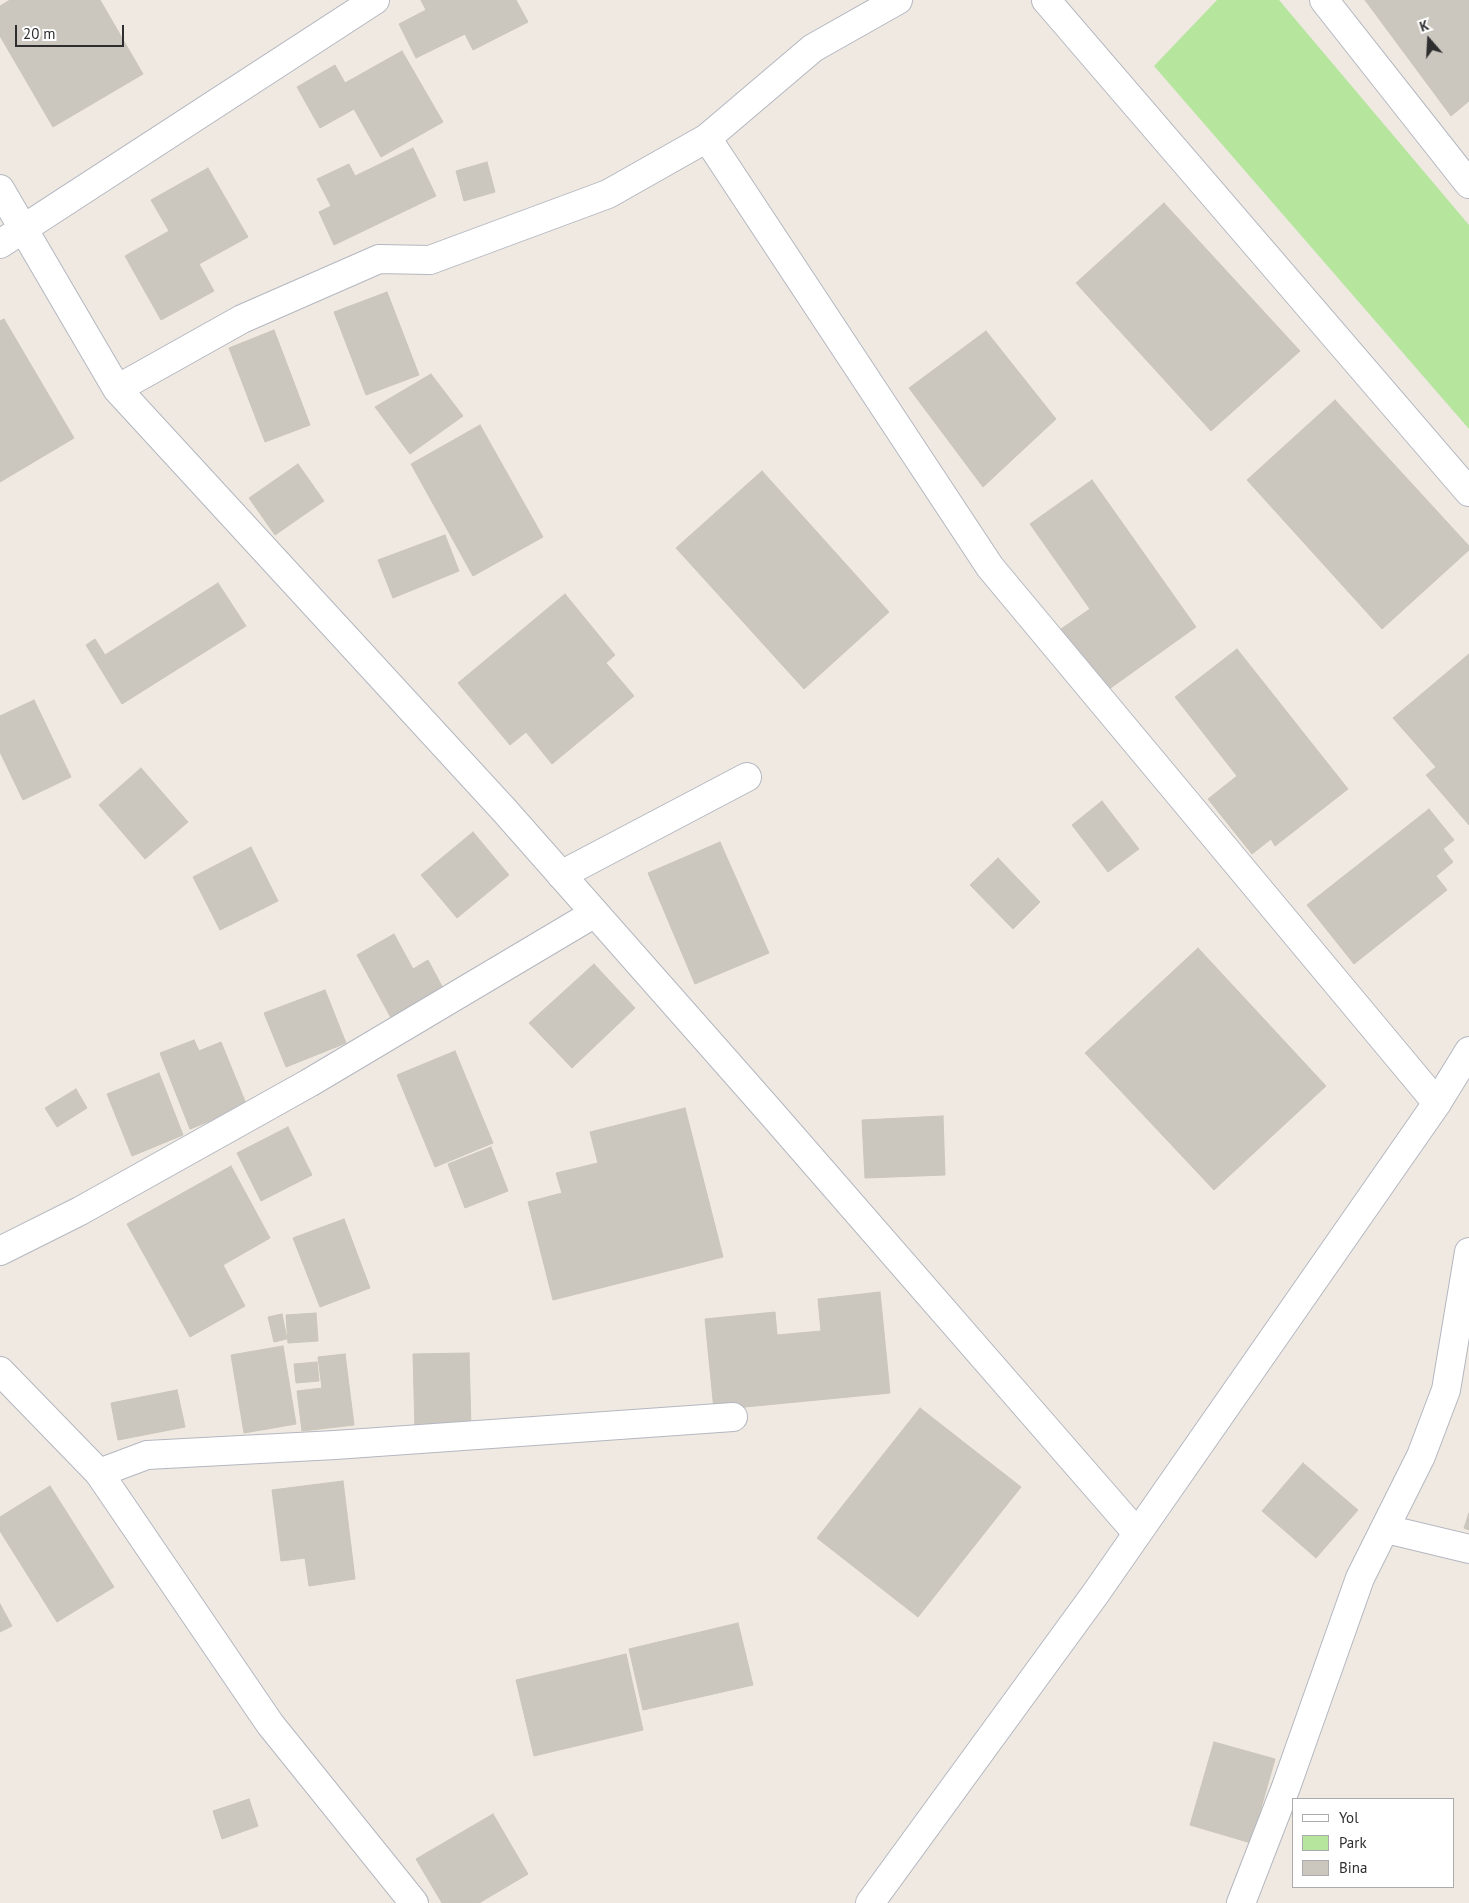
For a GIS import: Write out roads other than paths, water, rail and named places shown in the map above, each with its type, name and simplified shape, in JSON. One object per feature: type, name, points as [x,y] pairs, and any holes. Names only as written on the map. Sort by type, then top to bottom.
[{"type":"street","points":[[0,244],[375,0]]},
{"type":"street","points":[[118,389],[242,319],[379,259],[430,260],[608,194],[707,138],[813,48],[898,0]]},
{"type":"street","points":[[1046,0],[1469,492]]},
{"type":"street","points":[[1324,0],[1469,184]]},
{"type":"street","points":[[707,138],[990,567],[1437,1103]]},
{"type":"street","points":[[0,190],[118,389],[561,875],[1137,1533]]},
{"type":"street","points":[[561,875],[747,777]]},
{"type":"street","points":[[0,1251],[80,1211],[309,1083],[594,913]]},
{"type":"street","points":[[870,1903],[1137,1533],[1437,1103],[1469,1051]]},
{"type":"street","points":[[1241,1903],[1286,1787],[1360,1578],[1421,1456],[1446,1390],[1469,1252]]},
{"type":"street","points":[[0,1371],[99,1473],[270,1724],[414,1903]]},
{"type":"street","points":[[99,1473],[147,1455],[335,1445],[733,1417]]},
{"type":"street","points":[[1386,1529],[1469,1549]]}]
